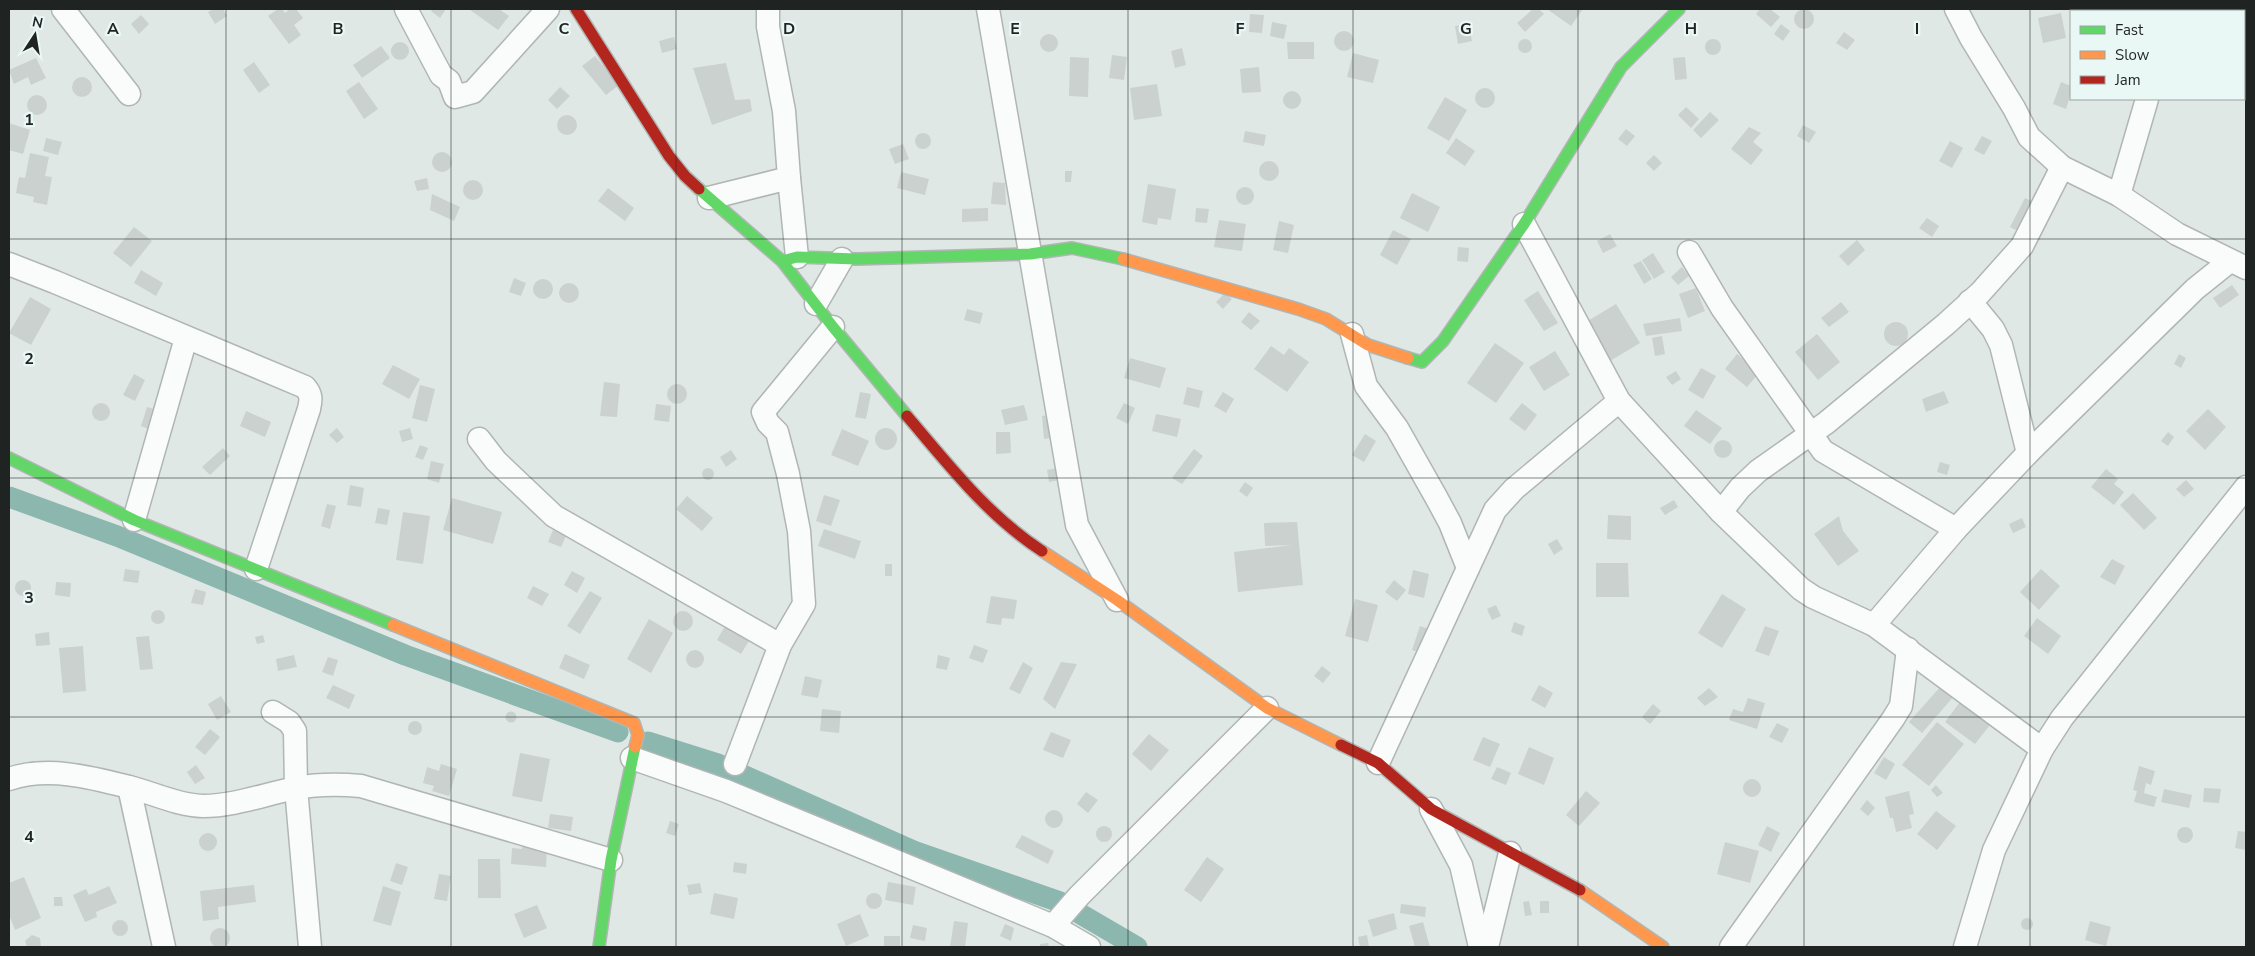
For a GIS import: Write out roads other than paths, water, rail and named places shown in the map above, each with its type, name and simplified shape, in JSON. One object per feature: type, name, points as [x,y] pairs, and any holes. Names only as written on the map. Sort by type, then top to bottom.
[{"type":"street","points":[[63,9],[129,94]]},
{"type":"street","points":[[406,9],[442,75],[449,81],[455,97],[473,92],[548,9]]},
{"type":"street","points":[[576,9],[669,156],[685,176],[709,198],[789,259],[816,304],[834,327],[972,493],[995,516],[1019,536],[1117,600],[1268,708],[1378,763],[1431,809],[1584,892],[1663,947]]},
{"type":"street","points":[[768,9],[768,26],[784,111],[790,178],[789,259]]},
{"type":"street","points":[[988,9],[1077,524],[1117,600]]},
{"type":"street","points":[[789,259],[1030,254],[1072,248],[1100,253],[1298,309],[1326,319],[1368,345],[1422,362],[1443,342],[1524,224],[1621,67],[1679,9]]},
{"type":"street","points":[[1956,9],[1970,38],[2014,108],[2028,138],[2062,168],[2119,195],[2177,234],[2238,265]]},
{"type":"street","points":[[2119,195],[2147,100]]},
{"type":"street","points":[[1721,512],[1740,488],[1758,471],[1812,434],[1970,302],[2022,246],[2062,168]]},
{"type":"street","points":[[709,198],[790,178]]},
{"type":"street","points":[[1524,224],[1618,401],[1721,512],[1801,589],[1874,625],[2042,749]]},
{"type":"street","points":[[1689,252],[1722,308],[1812,434],[1830,456],[1956,529]]},
{"type":"street","points":[[816,304],[842,259]]},
{"type":"street","points":[[9,264],[305,387],[310,392],[309,409],[256,569]]},
{"type":"street","points":[[1874,625],[1956,529],[2028,453],[2195,289],[2238,265]]},
{"type":"street","points":[[1970,302],[1993,329],[2001,345],[2028,453]]},
{"type":"street","points":[[734,764],[780,645],[804,604],[799,538],[788,474],[777,432],[768,424],[763,412],[834,327]]},
{"type":"street","points":[[1352,334],[1366,386],[1397,428],[1436,497],[1450,523],[1468,568]]},
{"type":"street","points":[[134,520],[186,338]]},
{"type":"street","points":[[1378,763],[1495,510],[1514,489],[1618,401]]},
{"type":"street","points":[[480,439],[496,461],[542,507],[554,516],[780,645]]},
{"type":"street","points":[[9,458],[134,520],[629,719],[637,727],[638,735],[611,860],[599,947]]},
{"type":"street","points":[[1965,947],[1994,850],[2042,749],[2062,718],[2246,486]]},
{"type":"street","points":[[1731,947],[1894,719],[1901,706],[1908,649]]},
{"type":"street","points":[[1053,926],[1079,896],[1268,708]]},
{"type":"street","points":[[273,712],[289,722],[295,731],[296,788],[310,947]]},
{"type":"street","points":[[632,758],[726,791],[1053,926],[1089,947]]},
{"type":"street","points":[[9,779],[26,774],[56,772],[129,787],[167,800],[202,806],[239,802],[296,788],[334,783],[361,786],[611,860]]},
{"type":"street","points":[[129,787],[164,947]]},
{"type":"street","points":[[1431,809],[1461,865],[1480,947]]},
{"type":"street","points":[[1487,947],[1510,853]]},
{"type":"waterway","points":[[9,497],[117,536],[405,655],[618,732]]},
{"type":"waterway","points":[[648,742],[718,764],[916,852],[1060,902],[1137,947]]}]
